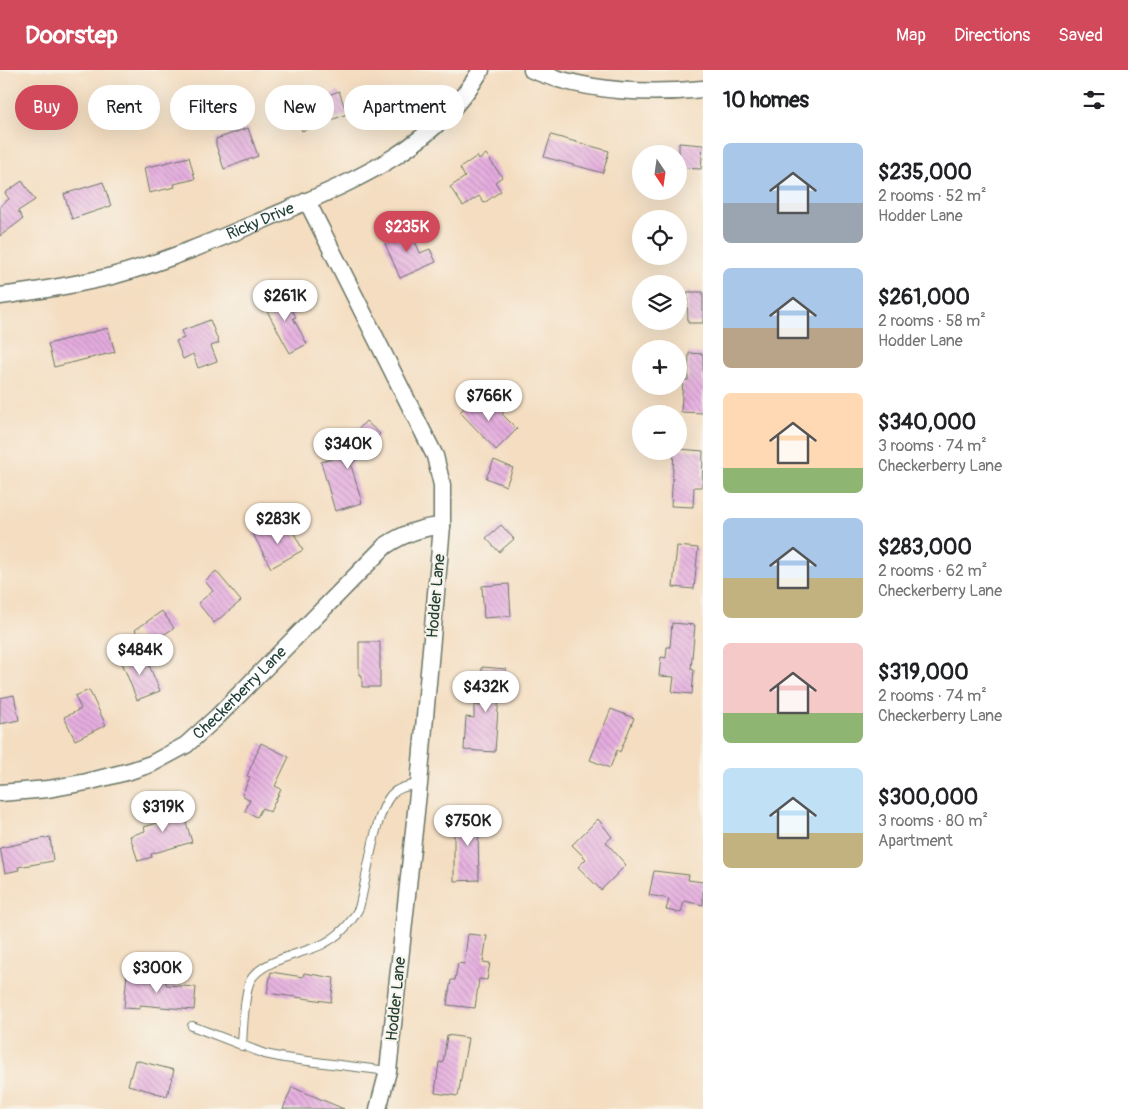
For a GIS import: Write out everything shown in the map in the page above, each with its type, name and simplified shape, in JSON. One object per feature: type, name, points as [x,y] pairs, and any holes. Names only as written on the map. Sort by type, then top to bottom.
[{"type":"street","name":"Ricky Drive","points":[[0,296],[73,285],[113,276],[151,264],[190,250],[355,180],[379,168],[405,150],[447,115],[464,95],[481,70]]},
{"type":"street","points":[[532,70],[564,80],[618,91],[672,92],[703,89]]},
{"type":"street","name":"Hodder Lane","points":[[307,201],[435,456],[442,485],[442,526],[419,784],[388,1071],[378,1109]]},
{"type":"street","name":"Checkerberry Lane","points":[[0,794],[48,788],[130,771],[151,764],[186,745],[218,716],[385,546],[427,526],[442,526]]},
{"type":"lane","points":[[242,1046],[250,981],[257,972],[266,966],[321,945],[344,930],[353,920],[359,908],[377,826],[387,802],[397,790],[405,786],[419,784]]},
{"type":"lane","points":[[192,1026],[265,1054],[388,1071]]},
{"type":"building","points":[[339,91],[344,105],[344,115],[334,119],[334,93]]},
{"type":"building","points":[[242,130],[249,130],[258,156],[224,169],[216,145],[216,139]]},
{"type":"building","points":[[551,135],[609,151],[603,173],[544,157]]},
{"type":"building","points":[[679,143],[703,145],[701,169],[688,168],[688,145],[679,145]]},
{"type":"building","points":[[486,154],[502,177],[495,182],[501,191],[484,203],[479,196],[463,206],[450,187],[465,177],[460,168],[477,156],[479,160]]},
{"type":"building","points":[[189,157],[195,179],[174,184],[175,187],[149,193],[144,168]]},
{"type":"building","points":[[22,181],[35,200],[18,211],[23,219],[0,236],[0,206],[9,199],[5,193]]},
{"type":"building","points":[[103,182],[111,206],[72,219],[64,194]]},
{"type":"building","points":[[409,227],[420,253],[430,249],[436,262],[400,278],[383,239]]},
{"type":"building","points":[[281,291],[296,317],[293,318],[307,344],[290,353],[262,302]]},
{"type":"building","points":[[687,292],[703,292],[703,323],[688,323]]},
{"type":"building","points":[[210,320],[219,343],[211,346],[217,361],[198,368],[193,354],[183,359],[176,341],[184,338],[181,331]]},
{"type":"building","points":[[108,328],[115,352],[54,367],[48,344]]},
{"type":"building","points":[[689,353],[703,354],[703,413],[687,412],[687,405],[681,405],[682,395],[687,395]]},
{"type":"building","points":[[477,396],[487,406],[493,401],[504,412],[502,414],[517,429],[496,450],[460,412]]},
{"type":"building","points":[[366,421],[380,434],[351,465],[362,503],[335,511],[321,462],[357,452],[346,442]]},
{"type":"building","points":[[687,450],[703,451],[702,487],[694,487],[693,507],[671,506],[674,460],[687,460]]},
{"type":"building","points":[[494,460],[513,468],[506,486],[486,478]]},
{"type":"building","points":[[501,525],[514,539],[499,552],[486,538]]},
{"type":"building","points":[[268,526],[273,536],[290,526],[303,550],[271,568],[253,534]]},
{"type":"building","points":[[677,546],[698,548],[694,589],[673,587]]},
{"type":"building","points":[[216,571],[241,601],[214,623],[198,603],[213,591],[205,581]]},
{"type":"building","points":[[509,584],[511,616],[484,618],[482,586]]},
{"type":"building","points":[[162,611],[174,628],[146,646],[135,630]]},
{"type":"building","points":[[672,623],[695,625],[691,669],[694,670],[692,694],[672,692],[674,677],[659,676],[661,657],[666,658],[667,647],[670,647]]},
{"type":"building","points":[[359,642],[380,642],[380,687],[362,687],[362,675],[359,675]]},
{"type":"building","points":[[143,651],[160,691],[137,700],[121,660]]},
{"type":"building","points":[[482,667],[506,669],[504,694],[499,694],[495,752],[464,750],[466,717],[474,718],[474,705],[480,706]]},
{"type":"building","points":[[89,690],[106,725],[75,740],[64,717],[81,709],[75,696]]},
{"type":"building","points":[[14,695],[19,720],[0,724],[0,698]]},
{"type":"building","points":[[611,709],[634,718],[620,752],[617,750],[610,768],[590,760]]},
{"type":"building","points":[[261,743],[289,757],[275,786],[281,789],[270,812],[262,808],[257,817],[245,811],[250,800],[242,795],[250,777],[247,776]]},
{"type":"building","points":[[179,799],[192,842],[151,854],[152,857],[138,861],[130,836],[145,831],[144,827],[167,820],[162,804]]},
{"type":"building","points":[[464,810],[483,810],[483,832],[478,832],[479,880],[454,881],[454,833],[464,833]]},
{"type":"building","points":[[598,819],[612,837],[606,842],[626,865],[601,890],[578,867],[586,859],[572,845]]},
{"type":"building","points":[[50,837],[53,861],[18,867],[19,870],[5,873],[0,848]]},
{"type":"building","points":[[654,871],[689,875],[688,880],[703,882],[703,905],[684,901],[681,913],[666,910],[669,899],[649,895]]},
{"type":"building","points":[[468,934],[487,936],[483,962],[490,963],[487,980],[479,979],[475,1008],[447,1005],[451,980],[455,980],[458,963],[464,964]]},
{"type":"building","points":[[127,972],[144,973],[144,978],[166,980],[166,985],[196,987],[194,1010],[140,1005],[140,1009],[124,1008]]},
{"type":"building","points":[[271,972],[303,977],[304,973],[334,978],[331,1002],[267,993]]},
{"type":"building","points":[[447,1035],[468,1038],[458,1096],[435,1093],[439,1062],[443,1063]]},
{"type":"building","points":[[135,1060],[174,1070],[167,1096],[128,1085]]},
{"type":"building","points":[[292,1087],[344,1109],[283,1109]]}]
